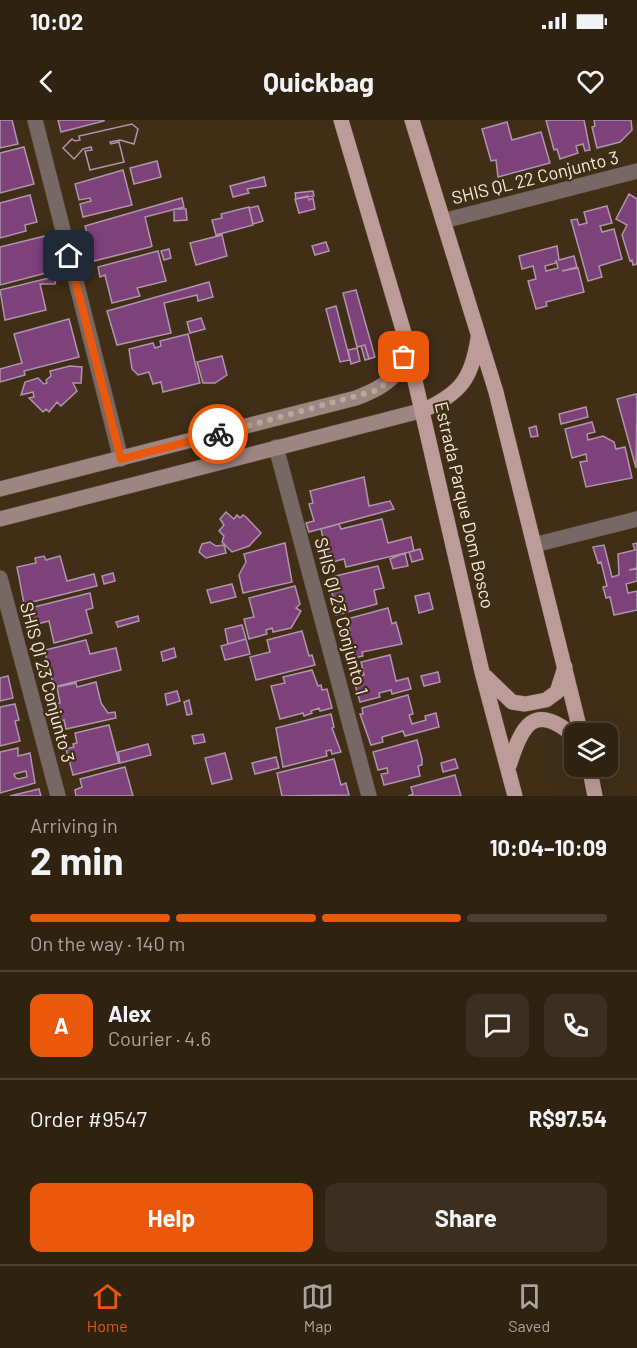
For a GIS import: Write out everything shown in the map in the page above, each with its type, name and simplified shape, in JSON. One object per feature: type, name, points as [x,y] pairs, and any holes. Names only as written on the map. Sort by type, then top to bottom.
[{"type":"main road","points":[[412,120],[497,396],[578,723]]},
{"type":"main road","name":"Estrada Parque Dom Bosco","points":[[345,124],[424,410],[483,672],[515,796]]},
{"type":"main road","points":[[0,489],[374,391],[389,381],[399,370],[404,357],[404,333]]},
{"type":"main road","points":[[0,519],[424,410],[449,397],[465,380],[475,362],[479,334]]},
{"type":"main road","points":[[483,672],[495,689],[512,702],[525,704],[546,700],[557,692],[565,666]]},
{"type":"main road","points":[[508,766],[519,733],[525,726],[534,721],[548,720],[564,728]]},
{"type":"main road","points":[[591,777],[595,796]]},
{"type":"street","points":[[35,120],[121,459]]},
{"type":"street","name":"SHIS QL 22 Conjunto 3","points":[[443,221],[637,171]]},
{"type":"street","name":"SHIS QI 23 Conjunto 1","points":[[276,447],[369,796]]},
{"type":"street","points":[[534,545],[637,519]]},
{"type":"street","name":"SHIS QI 23 Conjunto 3","points":[[0,578],[58,796]]},
{"type":"building","points":[[0,120],[12,120],[18,144],[0,148]]},
{"type":"building","points":[[58,120],[104,120],[104,121],[61,132]]},
{"type":"building","points":[[546,120],[584,120],[590,150],[585,151],[583,144],[576,146],[578,153],[560,159],[557,149],[554,150]]},
{"type":"building","points":[[594,120],[631,120],[632,130],[620,142],[597,148],[592,127],[595,126]]},
{"type":"building","points":[[507,122],[512,140],[541,132],[550,163],[498,177],[496,160],[491,161],[482,129]]},
{"type":"building","points":[[132,124],[138,129],[134,144],[120,140],[110,142],[111,144],[119,142],[124,162],[90,170],[85,151],[92,150],[91,147],[83,149],[74,159],[63,148],[72,139],[80,140],[79,136]]},
{"type":"building","points":[[132,124],[138,129],[134,144],[120,140],[110,142],[111,144],[119,142],[124,162],[90,170],[85,151],[92,150],[91,147],[83,149],[74,159],[63,148],[72,139],[80,140],[79,136]]},
{"type":"building","points":[[24,147],[34,184],[0,193],[0,153]]},
{"type":"building","points":[[157,161],[161,177],[134,184],[130,168]]},
{"type":"building","points":[[123,170],[132,205],[83,217],[80,204],[91,201],[90,198],[79,200],[75,184]]},
{"type":"building","points":[[264,177],[266,186],[247,189],[249,193],[233,197],[230,186]]},
{"type":"building","points":[[313,191],[314,196],[296,199],[295,193]]},
{"type":"building","points":[[629,194],[637,199],[637,264],[633,265],[622,235],[627,225],[616,219]]},
{"type":"building","points":[[30,195],[37,222],[25,225],[26,231],[0,238],[0,203]]},
{"type":"building","points":[[308,196],[309,200],[313,198],[315,209],[299,213],[295,199]]},
{"type":"building","points":[[182,198],[184,207],[145,217],[152,246],[94,261],[85,226]]},
{"type":"building","points":[[258,206],[263,221],[253,224],[249,208]]},
{"type":"building","points":[[607,206],[612,223],[600,226],[602,232],[614,229],[622,259],[599,266],[602,277],[588,281],[571,220],[577,219],[579,225],[587,223],[584,212]]},
{"type":"building","points":[[249,207],[253,225],[216,235],[212,220],[222,218],[221,214]]},
{"type":"building","points":[[174,209],[186,209],[187,220],[174,221]]},
{"type":"building","points":[[222,235],[227,256],[196,265],[190,243]]},
{"type":"building","points":[[45,236],[54,271],[0,285],[0,247]]},
{"type":"building","points":[[326,242],[329,251],[315,255],[312,246]]},
{"type":"building","points":[[557,246],[559,260],[574,256],[577,267],[562,271],[578,268],[584,292],[546,302],[547,306],[536,309],[528,281],[536,279],[533,266],[522,269],[519,256]],"holes":[[[556,260],[558,268],[546,271],[545,266],[556,263]]]},
{"type":"building","points":[[169,249],[171,258],[164,260],[161,251]]},
{"type":"building","points":[[158,251],[166,281],[137,288],[140,296],[112,303],[105,275],[100,277],[98,267]]},
{"type":"building","points":[[53,277],[56,279],[55,284],[40,284],[46,310],[5,320],[0,290]]},
{"type":"building","points":[[209,282],[213,297],[198,301],[197,295],[164,303],[171,333],[117,345],[107,311]]},
{"type":"building","points":[[356,290],[375,357],[369,359],[365,345],[357,347],[343,293]]},
{"type":"building","points":[[336,306],[350,360],[340,362],[326,309]]},
{"type":"building","points":[[201,318],[205,329],[190,333],[187,322]]},
{"type":"building","points":[[69,319],[79,357],[24,371],[25,375],[0,382],[0,369],[22,363],[14,334]]},
{"type":"building","points":[[188,334],[200,383],[163,392],[161,382],[153,384],[149,372],[138,375],[132,369],[129,349],[153,343],[155,348],[161,346],[160,341]]},
{"type":"building","points":[[365,345],[369,359],[365,360],[361,346]]},
{"type":"building","points":[[357,348],[360,361],[351,364],[348,350]]},
{"type":"building","points":[[222,356],[227,375],[215,383],[203,383],[197,362]]},
{"type":"building","points":[[70,366],[82,367],[81,383],[73,383],[77,391],[61,406],[57,402],[49,412],[46,409],[43,412],[29,398],[34,397],[33,392],[21,395],[25,382],[38,378],[44,384],[47,383],[46,380],[51,376],[50,371]]},
{"type":"building","points":[[636,394],[637,399],[636,468],[617,399]]},
{"type":"building","points":[[586,407],[588,417],[561,424],[559,414]]},
{"type":"building","points":[[592,422],[595,432],[587,434],[588,440],[603,436],[614,442],[616,449],[625,447],[632,478],[586,487],[580,462],[587,461],[586,454],[572,458],[565,429]]},
{"type":"building","points":[[536,426],[538,436],[531,437],[529,428]]},
{"type":"building","points":[[364,477],[369,506],[390,501],[394,509],[309,532],[306,523],[314,521],[309,504],[313,503],[310,491]]},
{"type":"building","points":[[226,512],[234,519],[237,515],[240,518],[243,515],[261,533],[249,546],[232,552],[222,542],[224,536],[219,531],[224,525],[220,519]]},
{"type":"building","points":[[382,519],[388,543],[411,537],[414,551],[346,567],[344,559],[328,563],[321,529],[339,524],[341,529]]},
{"type":"building","points":[[210,542],[216,546],[224,545],[226,553],[206,558],[199,552],[202,544]]},
{"type":"building","points":[[285,543],[292,582],[243,593],[239,575],[246,562],[244,554]]},
{"type":"building","points":[[637,543],[637,568],[629,570],[637,569],[637,581],[626,584],[628,593],[637,591],[637,610],[614,615],[610,597],[606,598],[603,587],[607,586],[601,562],[598,563],[593,547],[604,545],[612,577],[619,575],[618,554],[635,550],[633,544]]},
{"type":"building","points":[[420,549],[423,559],[412,562],[409,552]]},
{"type":"building","points":[[405,553],[408,566],[393,569],[390,559]]},
{"type":"building","points":[[44,556],[46,560],[60,556],[67,581],[94,574],[97,586],[24,604],[17,567],[36,563],[35,558]]},
{"type":"building","points":[[378,566],[384,588],[374,590],[377,604],[336,615],[333,605],[345,602],[344,599],[334,602],[332,593],[336,590],[331,577]]},
{"type":"building","points":[[113,573],[115,581],[104,584],[102,576]]},
{"type":"building","points":[[232,584],[236,597],[211,603],[207,590]]},
{"type":"building","points":[[295,586],[300,604],[296,608],[301,611],[291,628],[273,632],[272,628],[266,630],[267,634],[249,639],[244,619],[254,617],[249,598]]},
{"type":"building","points":[[90,593],[93,608],[86,610],[92,633],[54,643],[49,621],[30,626],[26,609]]},
{"type":"building","points":[[429,593],[433,609],[419,613],[415,596]]},
{"type":"building","points":[[388,608],[392,624],[396,622],[402,644],[362,652],[363,656],[349,659],[341,633],[350,631],[347,619]]},
{"type":"building","points":[[138,616],[139,621],[118,627],[116,622]]},
{"type":"building","points":[[242,625],[246,639],[228,644],[225,629]]},
{"type":"building","points":[[302,631],[309,656],[312,655],[315,665],[256,680],[250,657],[270,652],[267,640]]},
{"type":"building","points":[[246,639],[250,654],[225,660],[221,646]]},
{"type":"building","points":[[86,640],[90,654],[116,648],[121,670],[54,687],[49,669],[42,671],[40,663],[47,661],[45,650]]},
{"type":"building","points":[[174,648],[176,657],[163,661],[161,652]]},
{"type":"building","points":[[390,655],[396,681],[408,678],[411,689],[392,694],[391,690],[379,693],[380,697],[360,702],[353,678],[364,675],[361,662]]},
{"type":"building","points":[[312,670],[318,686],[321,685],[322,690],[327,689],[332,708],[320,711],[319,708],[304,716],[303,713],[280,719],[271,686],[285,683],[283,677]]},
{"type":"building","points":[[438,672],[440,682],[424,686],[421,676]]},
{"type":"building","points":[[8,676],[13,698],[0,701],[0,678]]},
{"type":"building","points":[[96,682],[101,703],[108,713],[115,712],[116,718],[66,729],[64,720],[59,722],[54,704],[60,703],[57,687],[76,683],[77,687]]},
{"type":"building","points":[[177,691],[180,701],[167,705],[165,694]]},
{"type":"building","points":[[408,695],[413,714],[409,715],[412,724],[426,720],[425,716],[436,713],[439,727],[405,736],[403,731],[382,737],[383,742],[371,745],[360,714],[363,714],[362,708]]},
{"type":"building","points":[[189,700],[192,714],[187,715],[184,702]]},
{"type":"building","points":[[15,704],[19,720],[15,721],[20,741],[0,746],[0,707]]},
{"type":"building","points":[[331,714],[334,727],[332,728],[341,752],[332,754],[331,750],[326,751],[327,756],[283,767],[276,728]]},
{"type":"building","points":[[109,725],[119,763],[73,775],[66,749],[74,747],[73,744],[77,743],[75,733]]},
{"type":"building","points":[[203,734],[205,742],[194,744],[192,736]]},
{"type":"building","points":[[417,740],[422,759],[422,765],[418,766],[420,776],[384,785],[381,774],[388,773],[387,768],[378,770],[373,752]]},
{"type":"building","points":[[148,744],[151,755],[120,763],[118,752]]},
{"type":"building","points":[[18,748],[18,756],[30,753],[35,783],[0,793],[0,752]],"holes":[[[26,771],[27,777],[18,779],[14,774]]]},
{"type":"building","points":[[225,753],[232,779],[212,784],[205,758]]},
{"type":"building","points":[[276,757],[279,768],[255,774],[252,763]]},
{"type":"building","points":[[334,759],[341,785],[346,783],[349,795],[282,796],[277,773]]},
{"type":"building","points":[[455,759],[458,768],[443,772],[441,763]]},
{"type":"building","points":[[125,767],[133,796],[76,796],[75,790],[82,787],[80,779]]},
{"type":"building","points":[[455,775],[461,796],[408,796],[413,794],[411,787]]},
{"type":"building","points":[[39,789],[41,796],[10,796]]},
{"type":"way so far","points":[[218,434],[356,398],[374,391],[389,381],[399,370],[404,357]]},
{"type":"route","points":[[69,256],[121,459],[218,434]]}]
